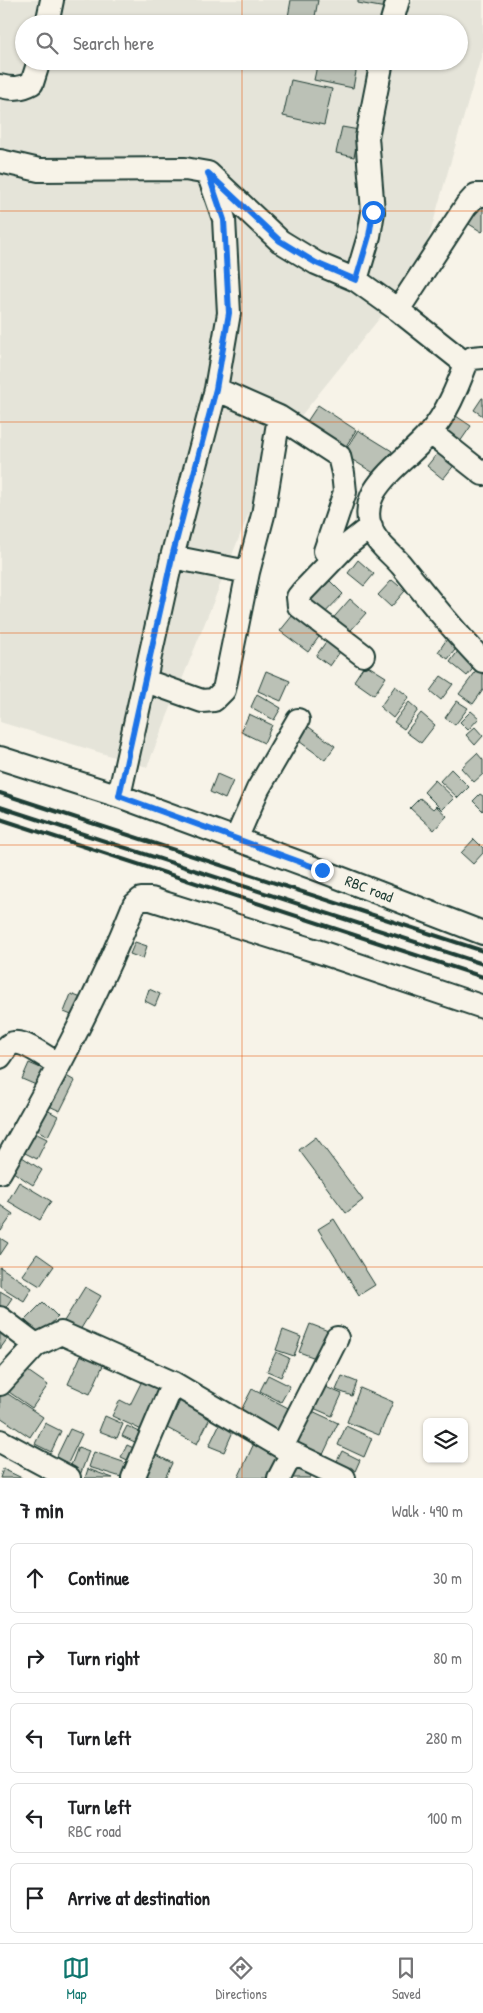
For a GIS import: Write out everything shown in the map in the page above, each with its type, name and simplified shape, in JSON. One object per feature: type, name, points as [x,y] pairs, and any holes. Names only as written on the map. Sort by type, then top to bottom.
[{"type":"street","points":[[49,15],[52,0]]},
{"type":"street","points":[[394,15],[398,0]]},
{"type":"street","points":[[0,86],[11,89],[24,88],[32,83],[36,70]]},
{"type":"street","points":[[356,280],[369,236],[373,212],[368,136],[380,70]]},
{"type":"street","points":[[0,161],[39,170],[185,170],[208,173],[280,241],[316,263],[356,280],[475,361],[431,433],[418,447],[395,466],[375,491],[368,510],[368,516],[374,535],[459,637],[483,661]]},
{"type":"street","points":[[119,796],[172,557],[216,389],[229,313],[224,220],[208,173]]},
{"type":"street","points":[[398,310],[466,206],[476,195],[483,195]]},
{"type":"street","points":[[216,389],[279,417],[339,456],[345,492],[325,551]]},
{"type":"street","points":[[146,681],[202,701],[214,700],[224,690],[248,572],[263,515],[279,417]]},
{"type":"street","points":[[431,433],[483,474]]},
{"type":"street","points":[[363,655],[299,606],[298,598],[346,546],[371,526]]},
{"type":"street","points":[[172,557],[248,572]]},
{"type":"street","points":[[236,839],[258,789],[298,720]]},
{"type":"street","name":"RBC road","points":[[0,758],[119,796],[483,934]]},
{"type":"street","points":[[0,1172],[59,1065],[102,978],[134,906],[141,899],[151,899],[305,947],[483,1007]]},
{"type":"street","points":[[0,1057],[7,1046],[15,1043],[25,1045],[59,1065]]},
{"type":"street","points":[[0,1318],[36,1345]]},
{"type":"street","points":[[0,1384],[36,1345],[61,1333],[173,1383],[287,1450],[344,1478]]},
{"type":"street","points":[[278,1478],[287,1450],[337,1338]]},
{"type":"street","points":[[132,1478],[173,1383]]},
{"type":"street","points":[[0,1441],[69,1478]]},
{"type":"shaded area","points":[[0,0],[483,0],[483,50],[420,268],[275,448],[147,767],[0,722]]},
{"type":"building","points":[[291,0],[318,0],[315,15],[288,15]]},
{"type":"building","points":[[358,0],[387,0],[386,8],[358,3]]},
{"type":"building","points":[[316,70],[356,70],[353,88],[314,80]]},
{"type":"building","points":[[291,80],[332,89],[324,125],[283,116]]},
{"type":"building","points":[[342,127],[359,130],[354,157],[336,153]]},
{"type":"building","points":[[483,202],[483,231],[482,232],[464,221]]},
{"type":"building","points":[[483,398],[483,416],[474,410]]},
{"type":"building","points":[[318,405],[356,430],[343,451],[304,426]]},
{"type":"building","points":[[456,416],[471,426],[455,449],[440,439]]},
{"type":"building","points":[[358,430],[392,451],[377,475],[343,454]]},
{"type":"building","points":[[444,445],[460,458],[443,479],[427,466]]},
{"type":"building","points":[[358,560],[374,574],[364,586],[348,573]]},
{"type":"building","points":[[326,577],[343,594],[320,618],[302,601]]},
{"type":"building","points":[[392,580],[405,591],[391,607],[378,595]]},
{"type":"building","points":[[350,599],[366,613],[345,637],[329,623]]},
{"type":"building","points":[[297,610],[324,630],[308,652],[280,631]]},
{"type":"building","points":[[330,636],[344,646],[330,666],[316,656]]},
{"type":"building","points":[[447,639],[458,646],[448,659],[438,652]]},
{"type":"building","points":[[461,647],[479,661],[467,676],[450,662]]},
{"type":"building","points":[[365,664],[386,677],[374,695],[354,681]]},
{"type":"building","points":[[480,666],[483,668],[483,690],[473,704],[459,694]]},
{"type":"building","points":[[266,671],[290,681],[281,701],[258,691]]},
{"type":"building","points":[[441,676],[453,684],[441,700],[430,691]]},
{"type":"building","points":[[395,686],[409,697],[393,718],[380,707]]},
{"type":"building","points":[[257,694],[281,708],[274,720],[251,707]]},
{"type":"building","points":[[457,701],[468,708],[455,725],[445,718]]},
{"type":"building","points":[[409,702],[418,710],[404,729],[394,722]]},
{"type":"building","points":[[471,711],[479,718],[468,730],[460,722]]},
{"type":"building","points":[[421,713],[435,725],[421,743],[406,732]]},
{"type":"building","points":[[249,714],[272,725],[264,743],[241,732]]},
{"type":"building","points":[[306,725],[335,746],[325,760],[296,739]]},
{"type":"building","points":[[475,727],[483,736],[475,745],[466,735]]},
{"type":"building","points":[[477,753],[483,760],[483,774],[474,782],[461,768]]},
{"type":"building","points":[[451,769],[469,787],[458,798],[440,781]]},
{"type":"building","points":[[217,774],[233,781],[225,799],[210,792]]},
{"type":"building","points":[[435,780],[454,798],[442,810],[424,792]]},
{"type":"building","points":[[480,794],[483,796],[483,811],[473,801]]},
{"type":"building","points":[[420,798],[433,809],[436,806],[447,816],[434,830],[410,808]]},
{"type":"building","points":[[474,839],[483,848],[483,853],[473,864],[461,853]]},
{"type":"building","points":[[135,942],[147,946],[143,959],[130,954]]},
{"type":"building","points":[[149,989],[160,994],[155,1006],[145,1001]]},
{"type":"building","points":[[71,994],[89,1001],[81,1019],[64,1012]]},
{"type":"building","points":[[29,1063],[50,1072],[43,1088],[22,1079]]},
{"type":"building","points":[[61,1073],[75,1081],[60,1111],[45,1104]]},
{"type":"building","points":[[43,1108],[58,1116],[48,1136],[33,1128]]},
{"type":"building","points":[[31,1131],[47,1139],[37,1159],[21,1151]]},
{"type":"building","points":[[316,1137],[363,1200],[346,1213],[299,1150]]},
{"type":"building","points":[[19,1155],[42,1170],[33,1185],[10,1170]]},
{"type":"building","points":[[19,1182],[51,1201],[40,1220],[8,1201]]},
{"type":"building","points":[[0,1205],[13,1214],[1,1231],[0,1231]]},
{"type":"building","points":[[334,1219],[375,1285],[359,1295],[318,1229]]},
{"type":"building","points":[[0,1238],[8,1243],[0,1255]]},
{"type":"building","points":[[37,1254],[54,1266],[40,1286],[22,1275]]},
{"type":"building","points":[[0,1267],[32,1288],[24,1301],[0,1286]]},
{"type":"building","points":[[85,1287],[101,1296],[77,1335],[61,1326]]},
{"type":"building","points":[[0,1291],[12,1298],[4,1310],[0,1308]]},
{"type":"building","points":[[43,1302],[58,1317],[39,1335],[25,1320]]},
{"type":"building","points":[[310,1324],[331,1332],[321,1360],[299,1352]]},
{"type":"building","points":[[0,1328],[10,1335],[0,1349]]},
{"type":"building","points":[[283,1330],[301,1337],[294,1356],[276,1350]]},
{"type":"building","points":[[276,1352],[289,1358],[281,1377],[267,1371]]},
{"type":"building","points":[[82,1353],[104,1363],[90,1394],[68,1384]]},
{"type":"building","points":[[25,1369],[48,1385],[32,1408],[9,1392]]},
{"type":"building","points":[[268,1375],[290,1386],[281,1402],[260,1391]]},
{"type":"building","points":[[342,1376],[357,1382],[352,1396],[336,1390]]},
{"type":"building","points":[[142,1381],[168,1393],[148,1433],[112,1416],[120,1400],[130,1405]]},
{"type":"building","points":[[321,1385],[342,1394],[332,1416],[311,1407]]},
{"type":"building","points":[[360,1388],[393,1402],[379,1435],[347,1422]]},
{"type":"building","points":[[252,1389],[294,1411],[281,1436],[239,1414]]},
{"type":"building","points":[[2,1390],[43,1417],[30,1437],[0,1417],[0,1393]]},
{"type":"building","points":[[181,1399],[212,1414],[197,1444],[167,1428]]},
{"type":"building","points":[[308,1409],[338,1423],[320,1461],[290,1446]]},
{"type":"building","points":[[105,1416],[123,1424],[117,1438],[99,1431]]},
{"type":"building","points":[[221,1421],[235,1427],[224,1452],[209,1446]]},
{"type":"building","points":[[45,1423],[61,1431],[51,1452],[35,1444]]},
{"type":"building","points":[[127,1426],[146,1435],[141,1445],[122,1436]]},
{"type":"building","points":[[346,1426],[372,1438],[364,1457],[338,1445]]},
{"type":"building","points":[[70,1429],[82,1434],[68,1463],[56,1458]]},
{"type":"building","points":[[256,1439],[283,1452],[271,1478],[238,1478]]},
{"type":"building","points":[[127,1445],[140,1451],[134,1463],[121,1457]]},
{"type":"building","points":[[78,1447],[89,1451],[79,1478],[67,1476]]},
{"type":"building","points":[[342,1451],[360,1460],[352,1478],[333,1469]]},
{"type":"building","points":[[94,1452],[126,1463],[121,1477],[89,1467]]},
{"type":"building","points":[[151,1452],[172,1463],[165,1478],[152,1478],[140,1472]]},
{"type":"building","points":[[291,1463],[313,1472],[310,1478],[284,1478]]},
{"type":"building","points":[[3,1469],[22,1478],[0,1478]]},
{"type":"building","points":[[88,1469],[113,1478],[85,1478]]},
{"type":"railway","points":[[0,793],[483,951]]},
{"type":"railway","points":[[0,807],[483,964]]},
{"type":"railway","points":[[0,819],[483,977]]},
{"type":"route","points":[[322,870],[119,796],[172,557],[216,389],[229,313],[224,220],[208,173],[280,241],[316,263],[356,280],[369,236],[373,212]]}]
